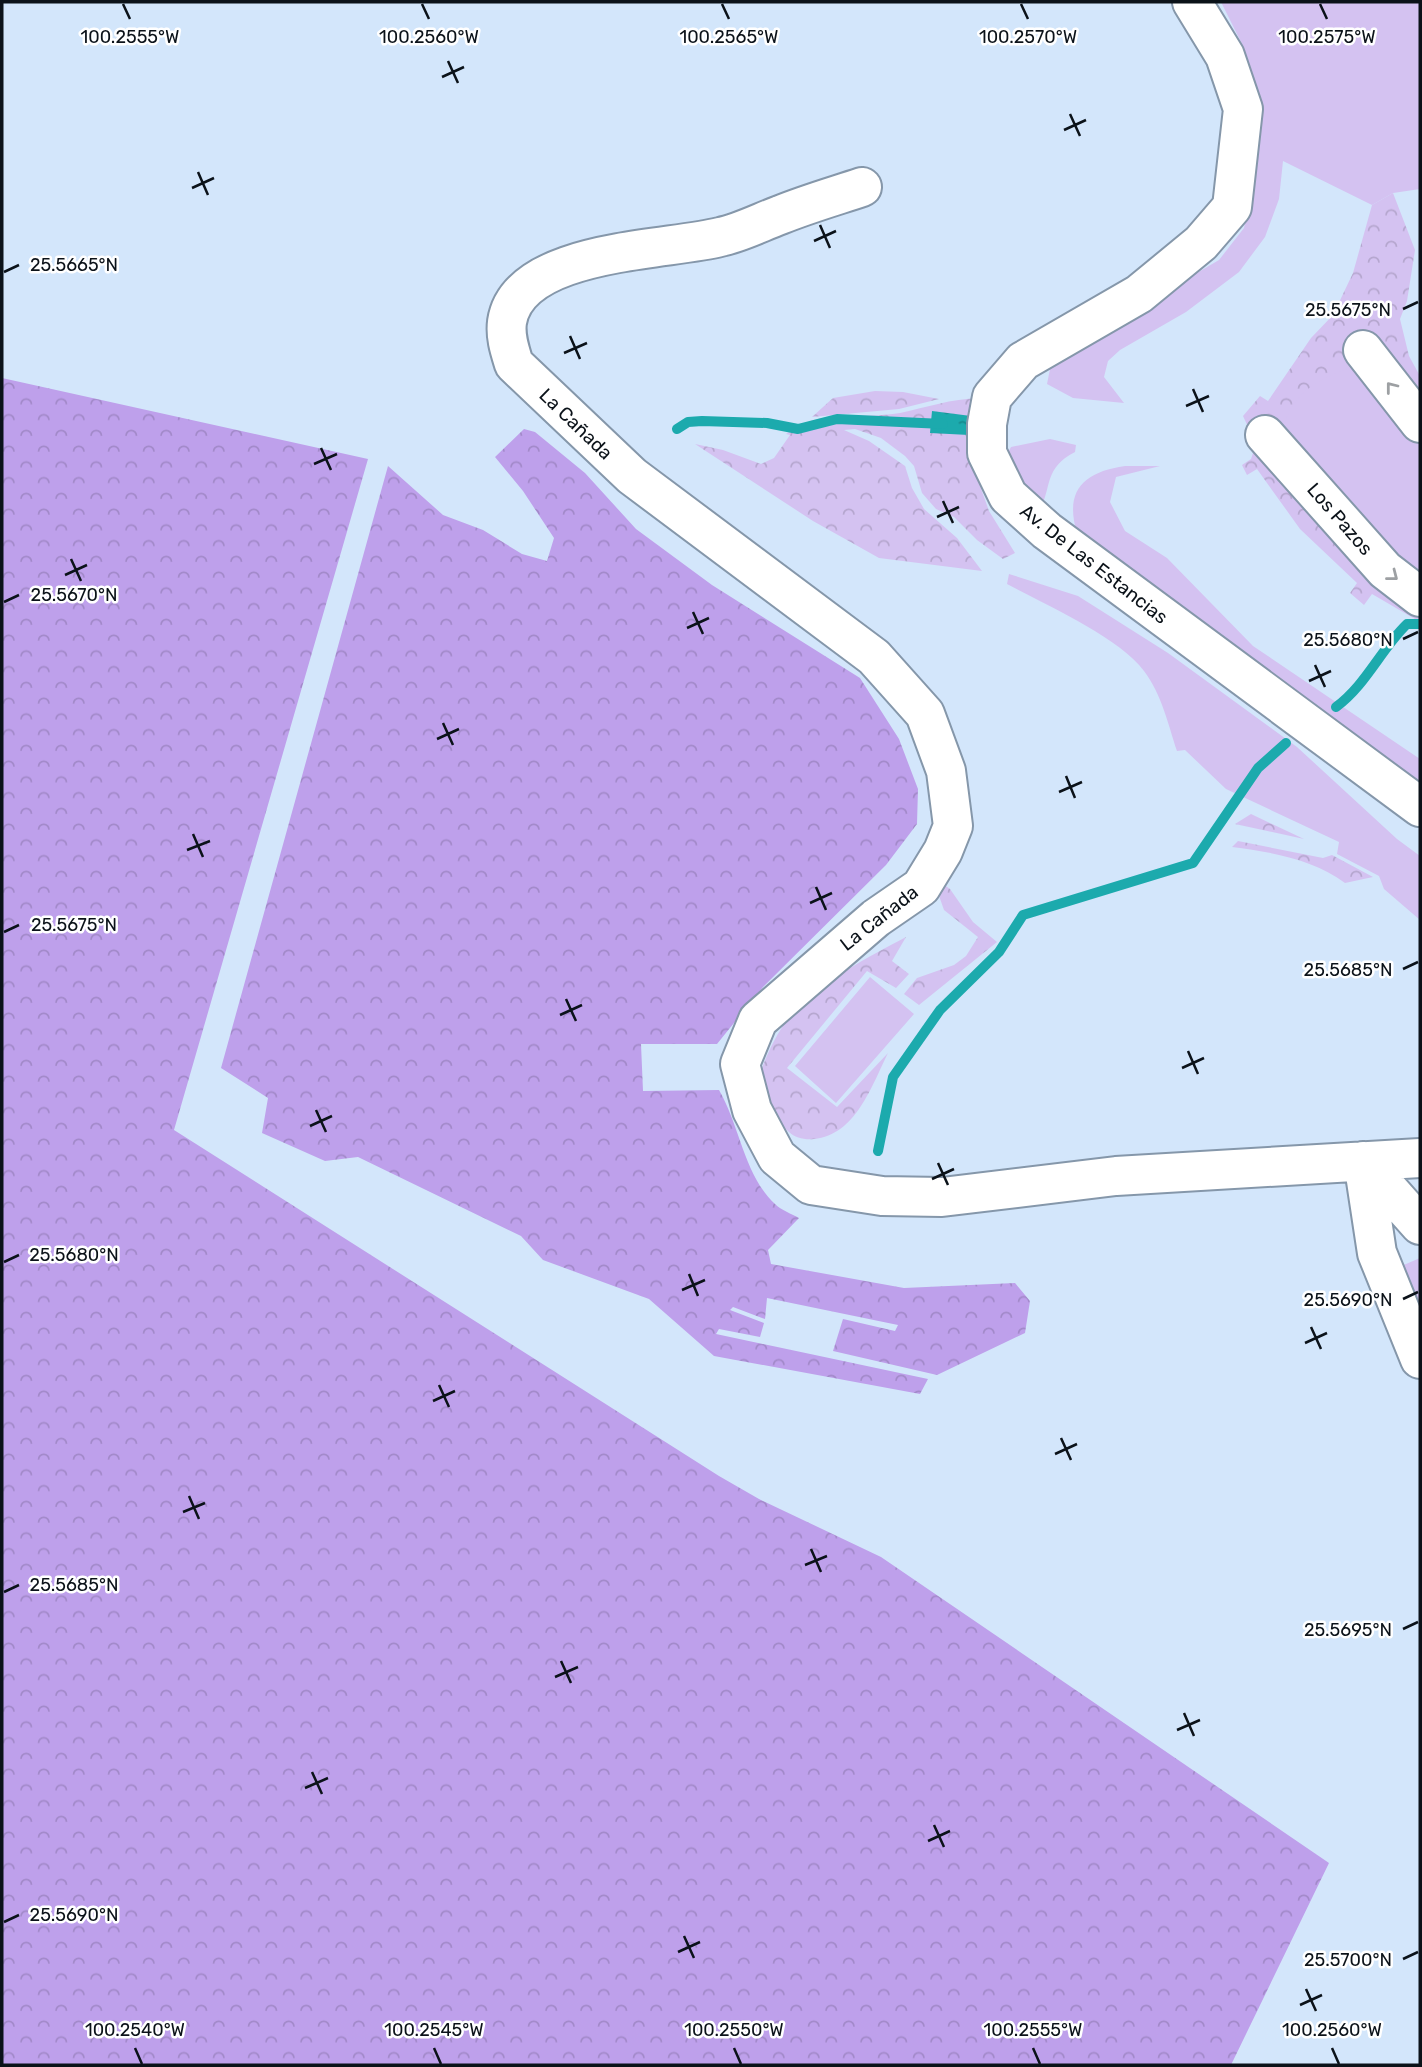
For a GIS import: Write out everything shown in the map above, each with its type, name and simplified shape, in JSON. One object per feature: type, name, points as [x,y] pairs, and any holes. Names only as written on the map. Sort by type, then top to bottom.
[{"type":"street","name":"Av. De Las Estancias","points":[[1192,2],[1225,56],[1243,108],[1232,207],[1201,243],[1139,294],[1023,361],[992,397],[987,424],[987,453],[1008,496],[1047,531],[1420,807]]},
{"type":"street","name":"La Cañada","points":[[862,187],[721,237],[626,251],[569,265],[533,284],[516,300],[507,321],[508,342],[514,364],[632,477],[874,657],[925,714],[946,771],[953,826],[943,851],[921,887],[876,918],[758,1020],[740,1064],[752,1110],[777,1157],[811,1185],[882,1196],[942,1197],[1116,1176],[1420,1158]]},
{"type":"street","points":[[1363,350],[1420,423]]},
{"type":"street","name":"Los Pazos","points":[[1265,435],[1385,570],[1420,597]]},
{"type":"street","points":[[1363,1161],[1420,1225]]},
{"type":"street","points":[[1363,1161],[1377,1253],[1420,1359]]},
{"type":"street","points":[[1377,1253],[1420,1238]]},
{"type":"green space","points":[[1221,2],[1420,2],[1420,189],[1393,193],[1372,205],[1283,161],[1279,199],[1265,237],[1239,272],[1186,312],[1120,350],[1108,361],[1104,377],[1124,403],[1073,398],[1047,384],[1050,369],[1093,334],[1219,260],[1244,228],[1261,131],[1258,97],[1242,44]]},
{"type":"green space","points":[[1393,193],[1415,250],[1407,301],[1400,319],[1409,356],[1420,376],[1420,622],[1372,594],[1364,605],[1350,593],[1357,583],[1300,529],[1257,469],[1247,475],[1242,465],[1251,459],[1256,444],[1243,416],[1260,396],[1268,401],[1311,338],[1333,315],[1353,273],[1372,205]]},
{"type":"green space","points":[[1352,367],[1380,397],[1420,456],[1420,581],[1283,429],[1287,416],[1300,396],[1318,382]]},
{"type":"green space","points":[[2,378],[368,459],[174,1130],[719,1476],[759,1499],[881,1557],[1329,1863],[1231,2065],[2,2065]]},
{"type":"green space","points":[[875,391],[903,392],[939,399],[899,409],[812,417],[833,398]]},
{"type":"green space","points":[[979,398],[975,472],[989,511],[1015,553],[1003,559],[977,540],[954,517],[936,509],[922,493],[914,466],[905,456],[881,438],[855,429],[844,430],[869,441],[905,466],[912,488],[924,509],[957,538],[982,571],[879,558],[813,521],[695,444],[723,450],[761,464],[774,458],[790,435],[786,434],[813,420],[885,415]]},
{"type":"green space","points":[[524,429],[535,432],[585,473],[636,529],[712,585],[860,678],[899,739],[918,789],[917,824],[886,865],[763,987],[717,1044],[641,1044],[643,1091],[719,1090],[756,1179],[775,1204],[799,1218],[768,1250],[771,1264],[904,1288],[1015,1283],[1030,1301],[1025,1333],[937,1375],[833,1351],[843,1319],[895,1331],[898,1325],[767,1298],[765,1319],[733,1307],[730,1310],[764,1323],[760,1337],[719,1329],[716,1334],[928,1379],[920,1394],[714,1356],[649,1299],[543,1260],[521,1236],[358,1157],[325,1161],[262,1133],[268,1098],[221,1068],[388,466],[443,515],[483,530],[522,554],[547,561],[554,538],[523,491],[495,457]]},
{"type":"green space","points":[[1050,439],[1076,445],[1075,452],[1053,471],[1040,510],[1005,458],[1011,447]]},
{"type":"green space","points":[[1125,466],[1160,466],[1116,477],[1110,502],[1125,531],[1167,558],[1253,646],[1420,759],[1420,786],[1077,533],[1073,505],[1081,486],[1088,478],[1098,473]]},
{"type":"green space","points":[[1009,574],[1078,596],[1168,653],[1297,747],[1397,839],[1420,856],[1420,920],[1384,889],[1379,876],[1337,854],[1339,842],[1226,789],[1185,750],[1177,751],[1155,690],[1133,658],[1100,634],[1007,584]]},
{"type":"green space","points":[[1251,814],[1304,839],[1235,824]]},
{"type":"green space","points":[[1238,841],[1323,858],[1332,855],[1373,877],[1345,883],[1305,862],[1232,847]]},
{"type":"green space","points":[[943,884],[950,889],[973,922],[997,942],[919,1005],[904,994],[917,978],[954,965],[966,956],[978,937],[944,910],[938,893]]},
{"type":"green space","points":[[906,937],[892,961],[909,974],[896,988],[867,971],[787,1068],[837,1107],[888,1053],[869,1093],[852,1118],[829,1135],[814,1139],[794,1136],[775,1115],[757,1081],[776,1038],[792,1014],[816,992],[845,971]]},
{"type":"green space","points":[[870,977],[914,1014],[836,1103],[795,1066]]},
{"type":"green space","points":[[1420,1258],[1420,1315],[1399,1267]]},
{"type":"water","points":[[932,411],[971,416],[969,435],[930,433]]},
{"type":"waterway","points":[[677,429],[688,422],[702,421],[767,423],[798,429],[837,419],[943,424]]},
{"type":"waterway","points":[[1336,707],[1365,678],[1407,624],[1420,624]]},
{"type":"waterway","points":[[878,1151],[893,1077],[940,1010],[999,952],[1023,915],[1193,863],[1258,768],[1286,743]]}]
